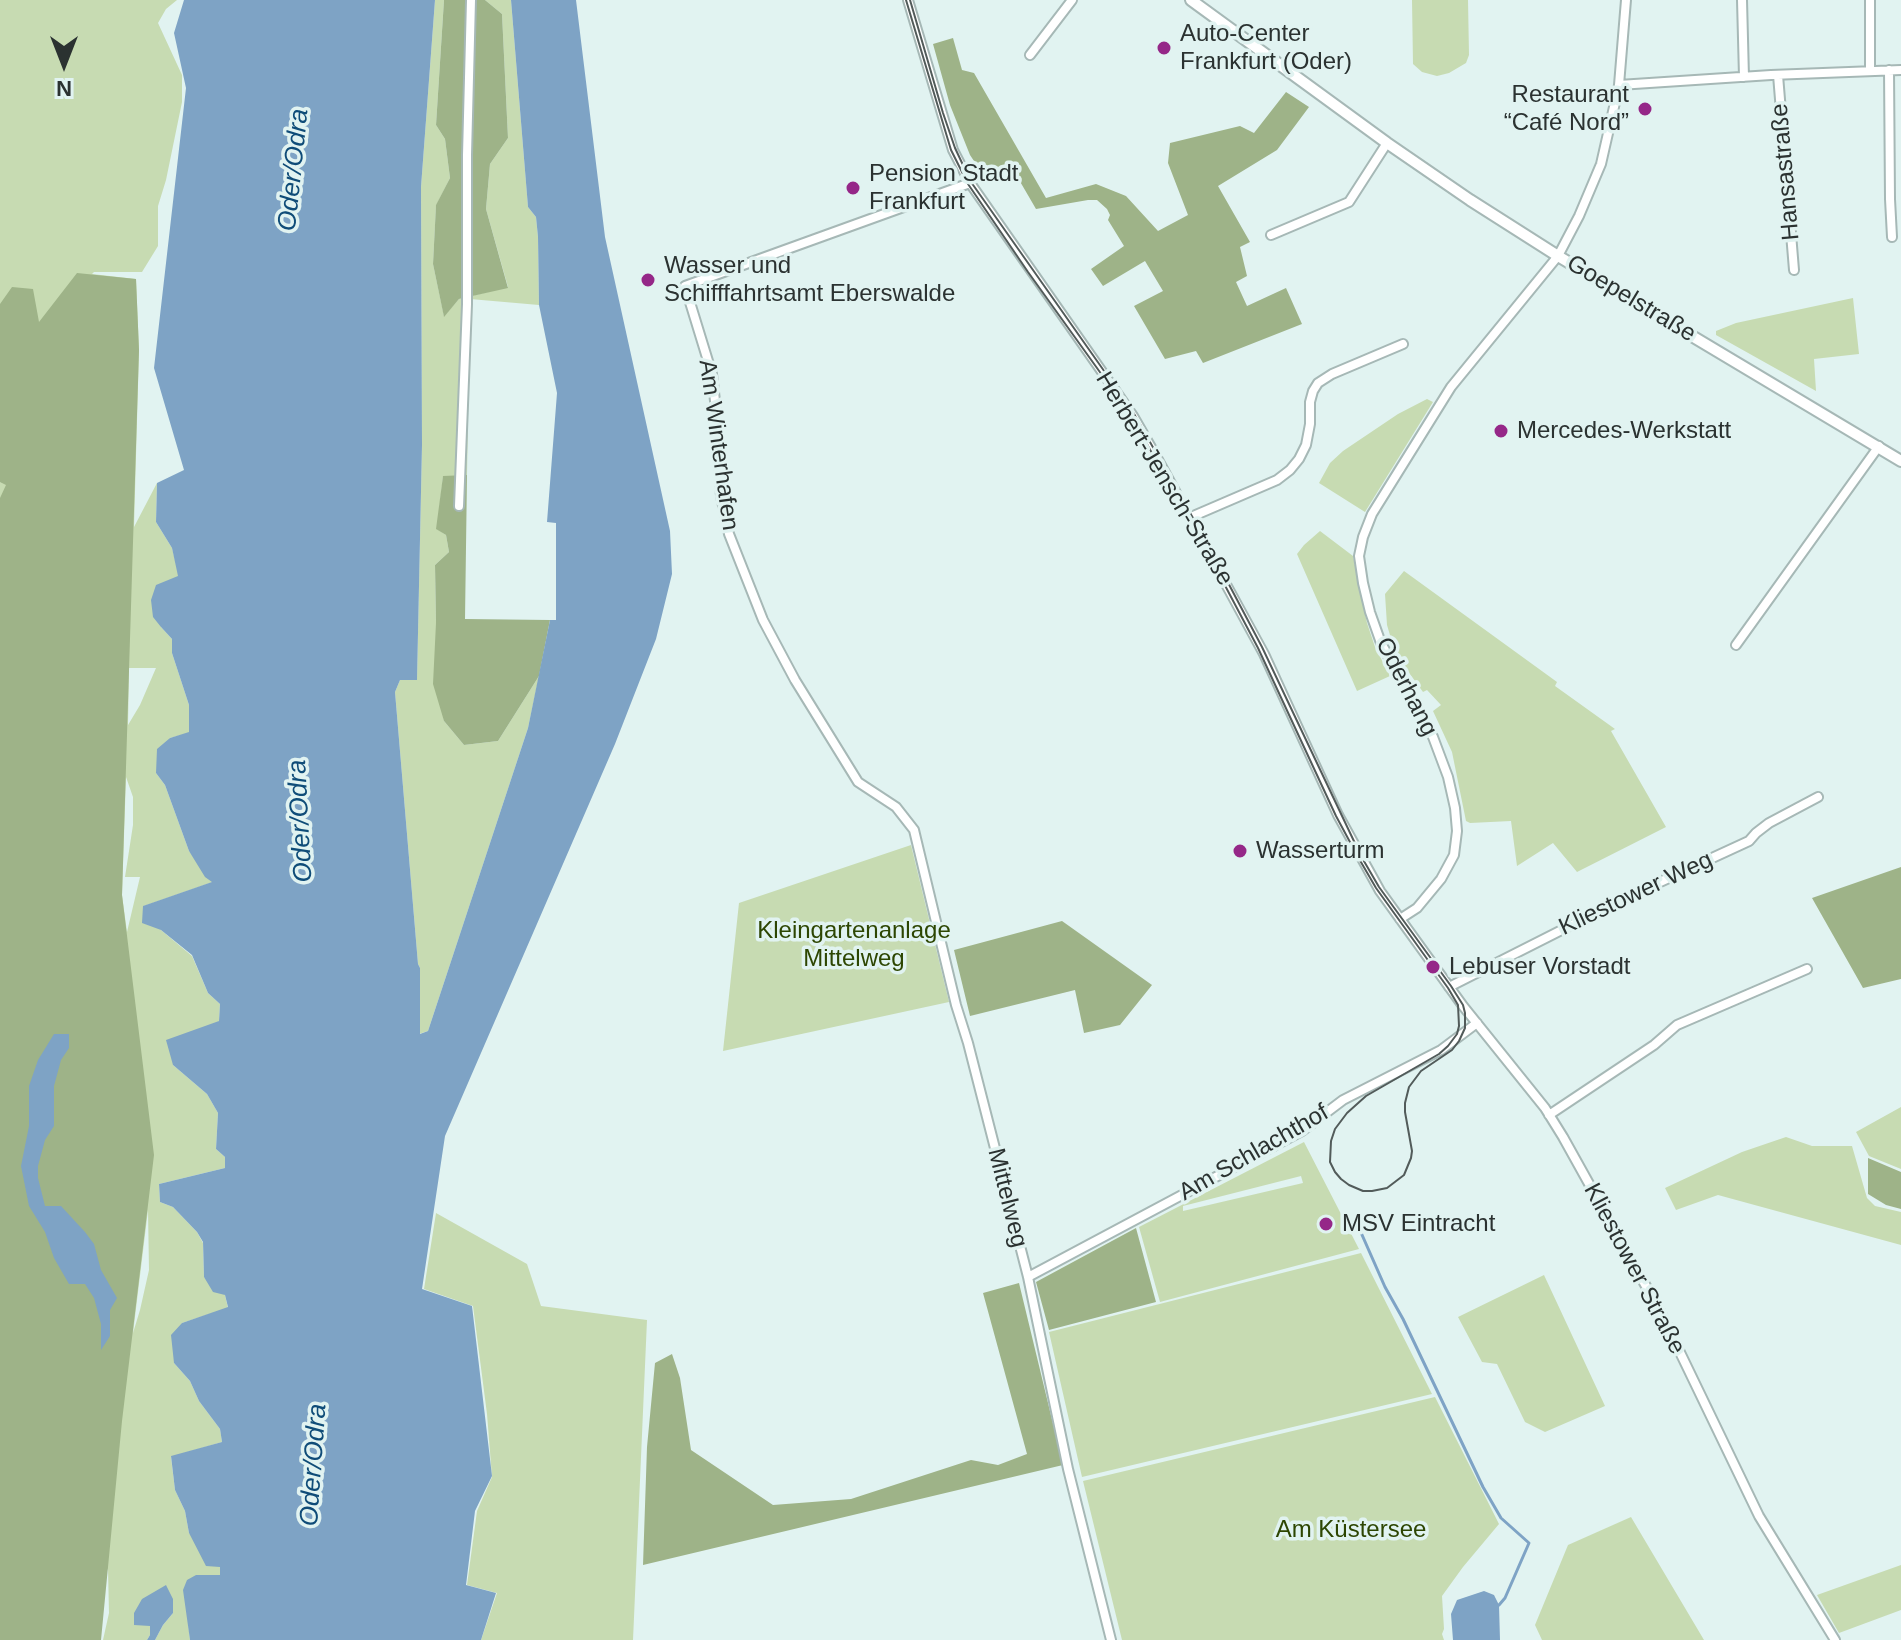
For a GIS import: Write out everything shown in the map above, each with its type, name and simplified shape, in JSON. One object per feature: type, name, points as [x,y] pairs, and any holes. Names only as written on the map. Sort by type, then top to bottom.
[{"type":"street","points":[[459,506],[467,304],[471,0]]},
{"type":"street","name":"Herbert-Jensch-Straße","points":[[908,0],[953,150],[970,183],[1133,416],[1268,662],[1362,862],[1400,919]]},
{"type":"street","points":[[1030,55],[1072,0]]},
{"type":"street","name":"Goepelstraße","points":[[1191,0],[1470,200],[1901,461]]},
{"type":"street","name":"Oderhang","points":[[1400,919],[1417,908],[1441,879],[1454,855],[1456,818],[1448,777],[1433,737],[1381,643],[1370,612],[1359,556],[1363,537],[1372,514],[1451,387],[1558,256],[1579,216],[1601,164],[1619,85],[1626,0]]},
{"type":"street","points":[[1742,0],[1744,77]]},
{"type":"street","points":[[1870,0],[1870,70]]},
{"type":"street","points":[[1889,70],[1892,237]]},
{"type":"street","name":"Hansastraße","points":[[1619,85],[1901,70]]},
{"type":"street","name":"Hansastraße","points":[[1778,75],[1794,270]]},
{"type":"street","points":[[1271,235],[1349,202],[1387,143]]},
{"type":"street","name":"Am Winterhafen","points":[[858,782],[795,680],[763,620],[729,534],[721,496],[712,374],[685,286],[970,183]]},
{"type":"street","points":[[1191,517],[1277,480],[1290,470],[1306,445],[1310,402],[1318,383],[1403,344]]},
{"type":"street","points":[[1736,645],[1879,446]]},
{"type":"street","name":"Mittelweg","points":[[858,782],[896,807],[914,830],[956,1005],[1028,1277],[1068,1469],[1111,1640]]},
{"type":"street","name":"Kliestower Weg","points":[[1449,987],[1621,900],[1749,841],[1769,823],[1818,797]]},
{"type":"street","name":"Kliestower Straße","points":[[1400,919],[1549,1115],[1662,1315],[1759,1516],[1835,1640]]},
{"type":"street","points":[[1549,1115],[1654,1045],[1677,1025],[1807,969]]},
{"type":"street","name":"Am Schlachthof","points":[[1028,1277],[1302,1131],[1343,1100],[1441,1050],[1477,1023]]},
{"type":"green space","points":[[0,0],[177,0],[166,9],[158,23],[182,75],[182,102],[158,206],[158,246],[142,272],[92,274],[136,279],[139,350],[134,527],[157,483],[156,522],[172,548],[179,576],[161,627],[172,639],[172,653],[189,705],[189,733],[170,738],[156,773],[165,785],[189,851],[213,882],[144,906],[161,930],[192,956],[208,993],[220,1004],[219,1021],[173,1065],[207,1094],[218,1113],[216,1149],[225,1157],[225,1168],[159,1184],[160,1202],[173,1207],[197,1232],[203,1243],[204,1277],[225,1295],[228,1308],[182,1323],[174,1363],[190,1381],[199,1401],[220,1429],[222,1442],[171,1457],[175,1490],[185,1511],[189,1533],[220,1566],[220,1575],[196,1575],[188,1622],[190,1640],[155,1640],[173,1613],[150,1625],[147,1640],[103,1640],[109,1613],[108,1569],[0,1640]],"holes":[[[129,668],[156,668],[128,725]],[[126,777],[133,797],[133,825],[125,877],[140,877],[127,932],[122,895]],[[148,1210],[149,1270],[133,1333]]]},
{"type":"green space","points":[[435,0],[444,0],[436,125],[445,139],[450,178],[436,206],[433,264],[444,316],[459,299],[508,287],[486,209],[490,164],[508,138],[502,14],[485,0],[511,0],[528,207],[536,217],[538,237],[539,305],[470,299],[467,475],[443,477],[437,529],[446,535],[449,552],[435,565],[444,721],[464,745],[498,741],[539,676],[528,728],[428,1031],[419,1034],[420,968],[395,692],[400,680],[417,679],[422,445],[421,187]]},
{"type":"green space","points":[[444,0],[485,0],[502,14],[508,138],[490,164],[486,209],[508,288],[459,299],[444,317],[433,264],[436,205],[450,178],[445,139],[436,125]]},
{"type":"green space","points":[[1412,0],[1468,0],[1469,55],[1466,63],[1437,76],[1422,72],[1413,64]]},
{"type":"green space","points":[[953,38],[962,70],[974,73],[1046,198],[1096,184],[1126,196],[1158,231],[1188,215],[1168,163],[1170,143],[1240,126],[1254,133],[1286,92],[1309,107],[1277,150],[1218,186],[1250,242],[1240,247],[1247,276],[1236,282],[1247,306],[1286,288],[1302,324],[1203,363],[1196,351],[1165,359],[1134,306],[1163,291],[1145,261],[1103,286],[1091,269],[1124,246],[1108,220],[1110,215],[1107,209],[1097,200],[1088,200],[1036,209],[1011,166],[980,170],[970,155],[950,105],[933,44]]},
{"type":"green space","points":[[77,273],[136,279],[139,350],[122,895],[154,1155],[122,1421],[101,1640],[0,1640],[0,498],[6,485],[0,482],[0,304],[12,287],[33,289],[39,322]]},
{"type":"green space","points":[[1853,298],[1859,354],[1814,359],[1816,391],[1716,335],[1716,331],[1736,323]]},
{"type":"green space","points":[[1427,399],[1433,402],[1365,512],[1319,483],[1330,463],[1343,451],[1398,414]]},
{"type":"green space","points":[[467,475],[465,619],[550,620],[539,676],[498,741],[464,745],[444,721],[433,684],[435,565],[449,552],[446,535],[436,529],[443,476]]},
{"type":"green space","points":[[1320,531],[1353,556],[1367,623],[1390,676],[1357,691],[1297,554]]},
{"type":"green space","points":[[1404,571],[1557,682],[1555,686],[1615,729],[1611,731],[1666,827],[1577,872],[1553,843],[1517,866],[1511,821],[1466,821],[1452,752],[1433,711],[1441,705],[1427,690],[1423,692],[1407,670],[1387,625],[1385,594]]},
{"type":"green space","name":"Kleingartenanlage Mittelweg","points":[[911,845],[949,1002],[723,1051],[739,903]]},
{"type":"green space","points":[[1901,867],[1901,979],[1863,988],[1812,898]]},
{"type":"green space","points":[[1062,921],[1152,985],[1120,1025],[1084,1033],[1075,990],[970,1016],[954,950]]},
{"type":"green space","points":[[1901,1107],[1901,1169],[1869,1156],[1856,1132]]},
{"type":"green space","points":[[1786,1137],[1812,1146],[1852,1146],[1867,1198],[1875,1206],[1901,1212],[1901,1245],[1718,1195],[1676,1210],[1665,1188],[1742,1152]]},
{"type":"green space","points":[[1304,1142],[1359,1249],[1160,1302],[1139,1227]],"holes":[[[1301,1176],[1303,1183],[1183,1211],[1183,1206]]]},
{"type":"green space","points":[[1868,1158],[1901,1172],[1901,1209],[1886,1205],[1868,1194]]},
{"type":"green space","points":[[436,1213],[527,1264],[541,1306],[647,1320],[633,1640],[481,1640],[497,1593],[467,1585],[477,1511],[492,1477],[487,1414],[473,1306],[424,1289]]},
{"type":"green space","points":[[1136,1228],[1156,1302],[1049,1330],[1036,1282]]},
{"type":"green space","points":[[1361,1253],[1432,1394],[1082,1477],[1049,1332]]},
{"type":"green space","points":[[1544,1275],[1605,1406],[1545,1432],[1525,1422],[1497,1364],[1482,1362],[1458,1317]]},
{"type":"green space","points":[[1019,1283],[1063,1465],[643,1565],[647,1447],[655,1363],[672,1354],[680,1378],[691,1450],[773,1505],[851,1499],[971,1460],[998,1465],[1027,1454],[983,1293]]},
{"type":"green space","name":"Am Küstersee","points":[[1435,1397],[1499,1524],[1442,1596],[1444,1640],[1122,1640],[1083,1481]]},
{"type":"green space","points":[[1631,1517],[1704,1640],[1542,1640],[1535,1625],[1568,1545]]},
{"type":"green space","points":[[1901,1565],[1901,1610],[1839,1633],[1817,1595]]},
{"type":"water","name":"Oder/Odra","points":[[184,0],[435,0],[421,187],[422,445],[417,680],[400,680],[395,692],[420,968],[420,1034],[428,1031],[528,728],[550,620],[556,620],[556,523],[547,522],[557,393],[539,305],[538,237],[536,217],[528,207],[511,0],[576,0],[605,237],[670,531],[672,574],[656,639],[615,744],[445,1136],[422,1289],[472,1306],[492,1476],[475,1511],[466,1585],[496,1593],[481,1640],[190,1640],[183,1590],[187,1580],[196,1575],[220,1575],[220,1567],[206,1566],[189,1533],[185,1511],[175,1490],[171,1456],[222,1442],[220,1429],[199,1401],[190,1381],[174,1363],[171,1335],[182,1323],[228,1307],[225,1295],[213,1292],[204,1277],[203,1242],[173,1207],[160,1202],[159,1184],[225,1168],[225,1157],[216,1149],[218,1113],[207,1094],[173,1065],[166,1040],[219,1021],[220,1004],[208,993],[192,955],[161,930],[142,923],[143,906],[212,882],[205,877],[189,851],[165,785],[156,773],[157,749],[170,738],[189,732],[189,705],[172,653],[172,639],[153,617],[151,600],[156,585],[178,576],[172,548],[156,522],[157,483],[184,470],[154,368],[186,88],[174,33]]},
{"type":"water","points":[[54,1034],[69,1034],[69,1048],[61,1060],[54,1086],[54,1126],[45,1140],[38,1178],[45,1206],[61,1206],[94,1244],[101,1270],[117,1298],[110,1310],[110,1336],[101,1350],[101,1324],[94,1298],[85,1284],[69,1284],[54,1258],[45,1232],[29,1206],[21,1166],[29,1126],[29,1086],[38,1060]]},
{"type":"water","points":[[166,1585],[173,1599],[173,1613],[155,1640],[147,1640],[150,1626],[134,1625],[134,1613],[142,1599]]},
{"type":"water","points":[[1484,1591],[1494,1595],[1499,1605],[1500,1640],[1453,1640],[1451,1614],[1457,1600]]},
{"type":"waterway","points":[[1359,1228],[1483,1487],[1501,1518],[1529,1543],[1499,1605]]},
{"type":"tram line","points":[[906,0],[951,150],[968,184],[1130,414],[1258,648],[1358,857],[1376,888],[1458,1005],[1459,1026],[1448,1046],[1366,1096],[1335,1129],[1330,1162],[1341,1179],[1363,1191],[1387,1188],[1404,1175],[1411,1158],[1405,1112],[1409,1087],[1421,1071],[1452,1050],[1459,1041],[1465,1028],[1463,1005],[1379,887],[1361,856],[1262,647],[1133,412],[971,182],[943,113],[910,0]]},
{"type":"place","name":"Auto-Center Frankfurt (Oder)","points":[[1164,48]]},
{"type":"place","name":"Restaurant “Café Nord”","points":[[1645,109]]},
{"type":"place","name":"Pension Stadt Frankfurt","points":[[853,188]]},
{"type":"place","name":"Wasser und Schifffahrtsamt Eberswalde","points":[[648,280]]},
{"type":"place","name":"Mercedes-Werkstatt","points":[[1501,431]]},
{"type":"place","name":"Wasserturm","points":[[1240,851]]},
{"type":"place","name":"Lebuser Vorstadt","points":[[1433,967]]},
{"type":"place","name":"MSV Eintracht","points":[[1326,1224]]}]
